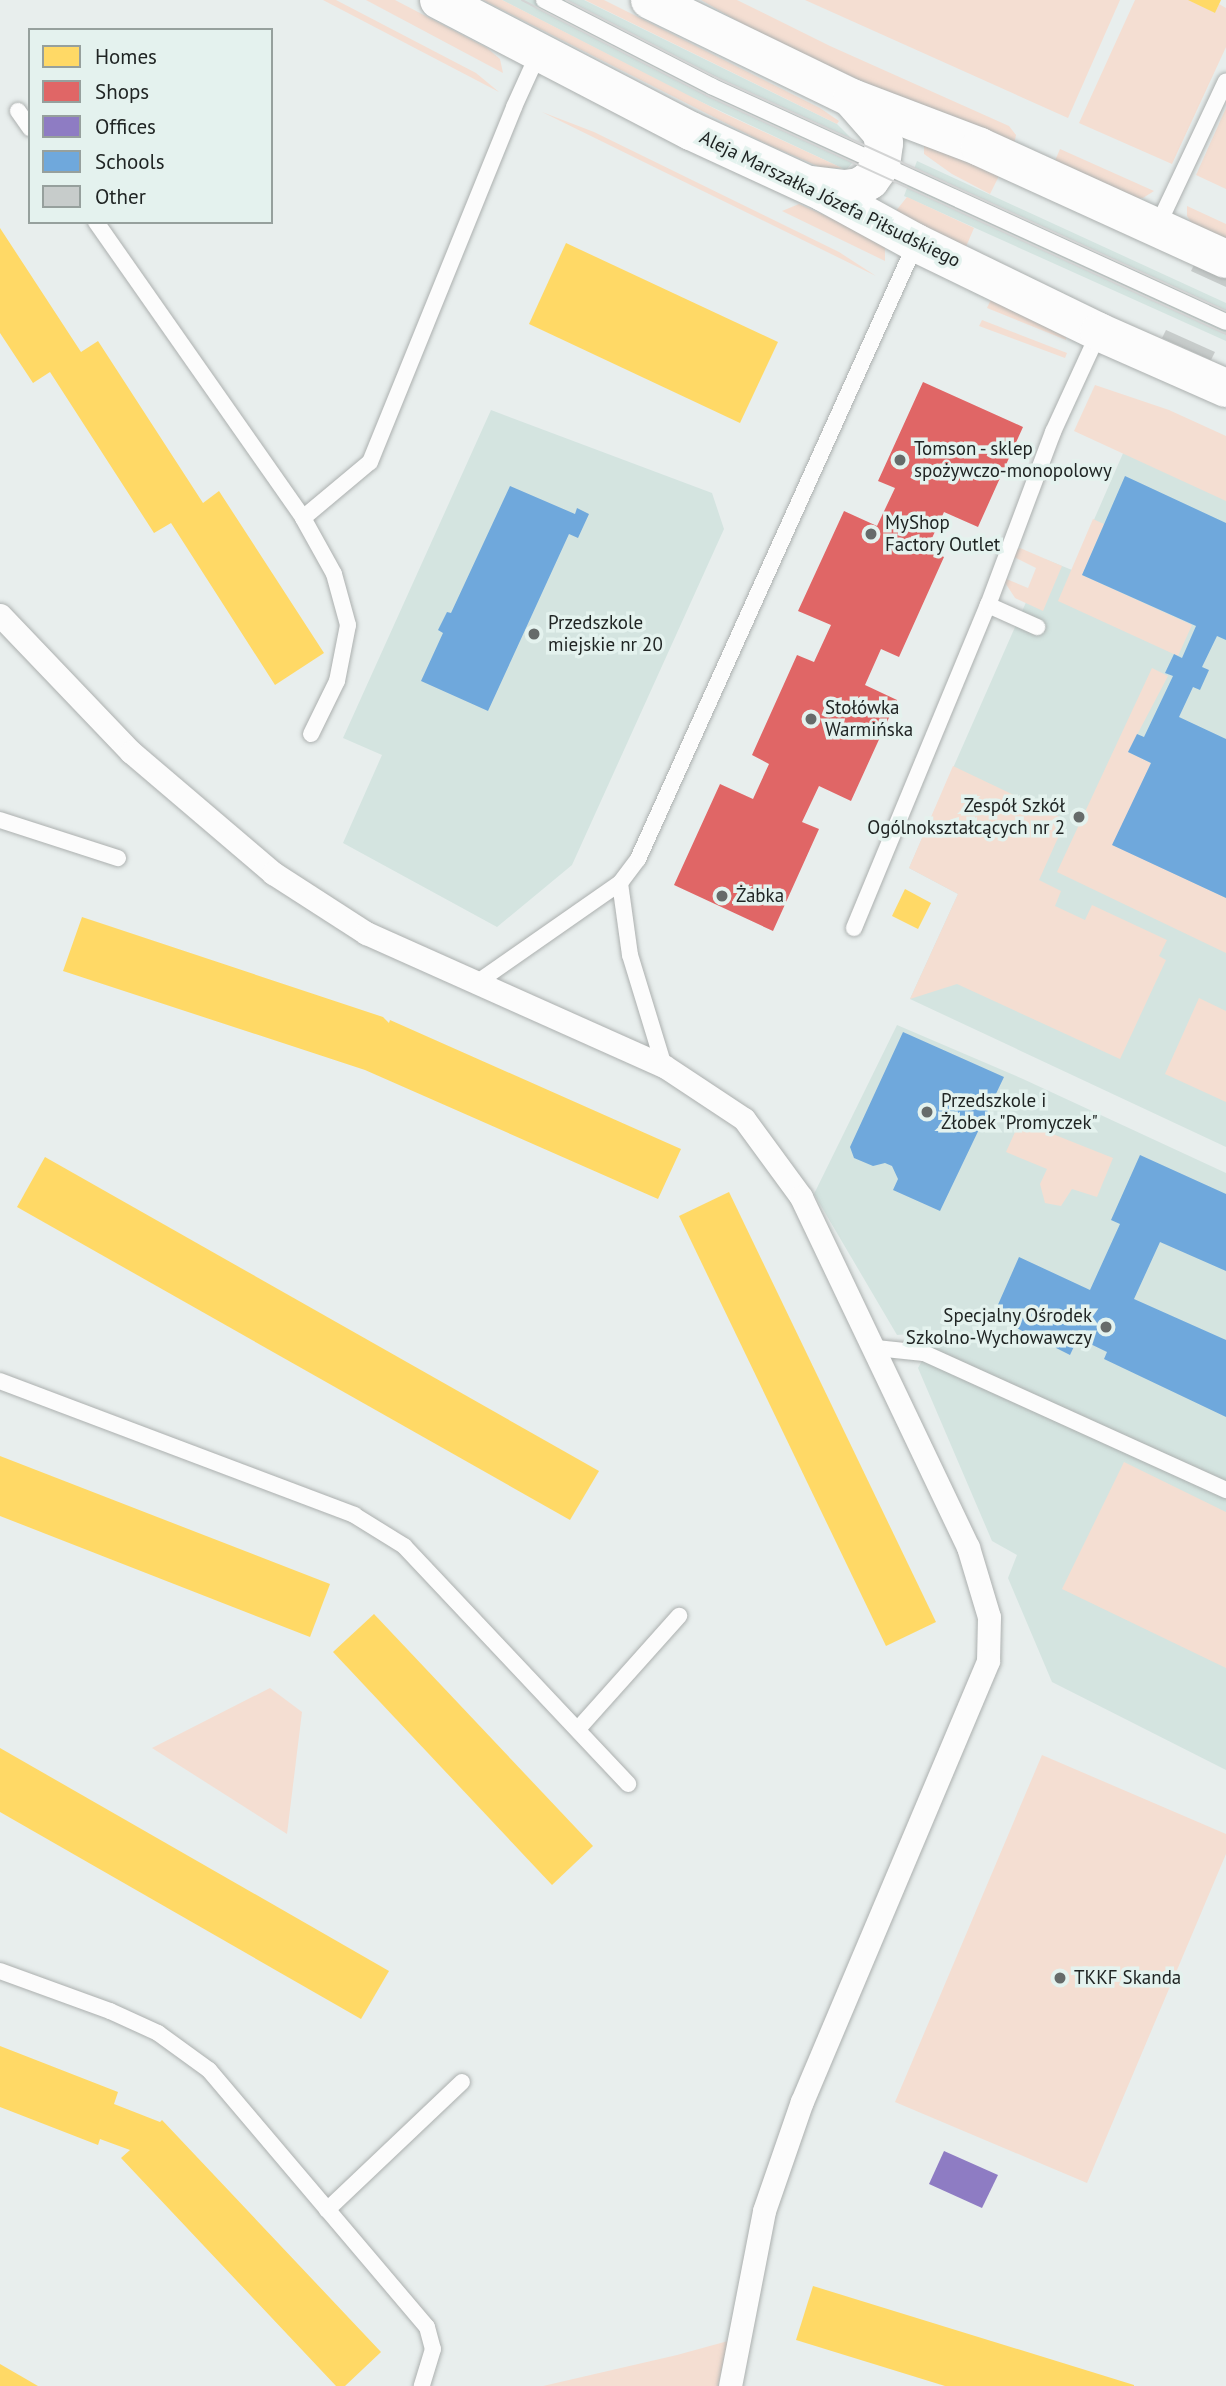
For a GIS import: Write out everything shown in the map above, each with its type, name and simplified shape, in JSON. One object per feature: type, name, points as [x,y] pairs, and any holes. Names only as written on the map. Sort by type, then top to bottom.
[{"type":"street","name":"Aleja Marszałka Józefa Piłsudskiego","points":[[439,0],[691,131],[807,184],[916,243],[1099,331],[1226,388]]},
{"type":"street","points":[[650,0],[852,98],[980,147],[1226,259]]},
{"type":"street","points":[[807,184],[845,189],[859,187],[870,180],[881,165],[884,143],[881,132],[852,98]]},
{"type":"street","points":[[0,615],[131,752],[273,873],[366,933],[663,1066],[744,1119],[801,1197],[876,1348],[968,1547],[989,1617],[988,1661],[798,2113],[764,2211],[730,2386]]},
{"type":"lane","points":[[544,0],[711,86],[1226,322]]},
{"type":"lane","points":[[303,518],[370,462],[514,107],[539,52]]},
{"type":"lane","points":[[1157,227],[1226,81]]},
{"type":"lane","points":[[18,111],[28,125]]},
{"type":"lane","points":[[97,224],[303,518],[334,574],[348,625],[337,681],[311,734]]},
{"type":"lane","points":[[475,984],[620,883],[638,859],[916,243]]},
{"type":"lane","points":[[854,928],[988,605],[1053,432],[1099,331]]},
{"type":"lane","points":[[988,605],[1037,627]]},
{"type":"lane","points":[[0,820],[118,858]]},
{"type":"lane","points":[[620,883],[630,955],[663,1066]]},
{"type":"lane","points":[[876,1348],[924,1353],[1226,1490]]},
{"type":"lane","points":[[0,1381],[354,1515],[404,1546],[628,1784]]},
{"type":"lane","points":[[578,1729],[679,1616]]},
{"type":"lane","points":[[0,1971],[110,2011],[158,2033],[213,2075],[427,2327],[433,2349],[422,2386]]},
{"type":"lane","points":[[327,2210],[462,2082]]},
{"type":"shaded area","points":[[323,0],[336,0],[476,73],[499,92]]},
{"type":"shaded area","points":[[366,0],[395,0],[487,48],[500,59],[503,73]]},
{"type":"shaded area","points":[[483,0],[502,0],[723,113],[842,168],[822,168],[769,145]]},
{"type":"shaded area","points":[[502,0],[584,0],[837,124],[853,140],[854,161],[846,170],[682,93]]},
{"type":"shaded area","points":[[585,0],[604,0],[820,108],[839,121],[837,124]]},
{"type":"shaded area","points":[[701,0],[737,0],[830,46],[1009,126],[1016,135],[1014,144],[899,98],[769,39]]},
{"type":"shaded area","points":[[805,0],[1120,0],[1068,118]]},
{"type":"shaded area","points":[[1135,0],[1190,0],[1215,13],[1219,4],[1226,8],[1226,47],[1172,164],[1079,123]]},
{"type":"shaded area","points":[[1226,108],[1226,189],[1196,175]]},
{"type":"shaded area","points":[[542,112],[594,132],[839,252],[876,276]]},
{"type":"shaded area","points":[[924,144],[1000,174],[990,194],[952,174],[924,154]]},
{"type":"shaded area","points":[[1060,149],[1154,191],[1143,198],[1132,198],[1054,163]]},
{"type":"shaded area","points":[[917,161],[1226,303],[1226,341],[904,196]]},
{"type":"shaded area","points":[[907,197],[974,228],[965,249],[895,212]]},
{"type":"shaded area","points":[[799,204],[863,232],[885,247],[885,261],[782,211]]},
{"type":"shaded area","points":[[1187,206],[1226,224],[1226,241],[1193,225],[1187,216]]},
{"type":"shaded area","points":[[992,297],[1066,337],[1066,340],[987,308]]},
{"type":"shaded area","points":[[982,320],[1067,353],[1065,358],[979,326]]},
{"type":"shaded area","points":[[1095,385],[1169,410],[1226,436],[1226,501],[1074,431]]},
{"type":"shaded area","name":"Przedszkole miejskie nr 20","points":[[491,410],[712,493],[724,529],[572,865],[497,927],[343,843],[382,755],[343,738]]},
{"type":"shaded area","name":"Zespół Szkół Ogólnokształcących nr 2","points":[[1131,435],[1226,476],[1226,1147],[910,999],[958,894],[909,868],[1045,559],[1072,570]]},
{"type":"shaded area","points":[[1093,519],[1104,524],[1082,575],[1192,625],[1178,656],[1058,601]]},
{"type":"shaded area","points":[[1020,548],[1062,566],[1043,611],[1015,598],[1004,581],[1004,578],[1028,588],[1036,568],[1012,556],[1014,551]]},
{"type":"shaded area","points":[[1152,668],[1168,676],[1128,752],[1151,763],[1113,845],[1226,898],[1226,953],[1057,872]]},
{"type":"shaded area","points":[[953,766],[1066,820],[1039,880],[1061,891],[1055,906],[1085,920],[1092,905],[1167,940],[1159,956],[1166,960],[1120,1059],[957,984],[910,999],[958,894],[909,868]]},
{"type":"shaded area","points":[[1199,998],[1226,1011],[1226,1102],[1165,1074]]},
{"type":"shaded area","points":[[897,1025],[1023,1079],[1226,1173],[1226,1770],[1052,1682],[1008,1578],[1017,1555],[992,1541],[918,1368],[932,1344],[910,1334],[897,1335],[814,1194]]},
{"type":"shaded area","points":[[1020,1121],[1113,1158],[1097,1197],[1072,1189],[1061,1206],[1045,1203],[1040,1184],[1047,1169],[1006,1152]]},
{"type":"shaded area","points":[[1124,1462],[1226,1512],[1226,1668],[1062,1589]]},
{"type":"shaded area","points":[[270,1688],[302,1712],[287,1834],[152,1748]]},
{"type":"shaded area","name":"TKKF Skanda","points":[[1042,1755],[1226,1834],[1226,1854],[1087,2183],[895,2102]]},
{"type":"shaded area","points":[[728,2341],[718,2386],[543,2386],[677,2355]]},
{"type":"building: Homes","points":[[1188,0],[1221,0],[1215,13]]},
{"type":"building: Homes","points":[[0,228],[81,352],[98,341],[203,503],[219,491],[324,653],[275,685],[171,523],[154,533],[50,372],[33,383],[0,333]]},
{"type":"building: Homes","points":[[566,243],[778,342],[740,423],[529,324]]},
{"type":"building: Homes","points":[[905,889],[931,903],[918,929],[892,916]]},
{"type":"building: Homes","points":[[82,917],[383,1017],[389,1023],[390,1020],[681,1149],[658,1199],[365,1070],[63,971]]},
{"type":"building: Homes","points":[[45,1157],[599,1471],[570,1520],[17,1207]]},
{"type":"building: Homes","points":[[729,1192],[936,1622],[886,1646],[679,1216]]},
{"type":"building: Homes","points":[[0,1456],[330,1584],[310,1637],[0,1516]]},
{"type":"building: Homes","points":[[374,1614],[593,1846],[552,1885],[333,1652]]},
{"type":"building: Homes","points":[[0,1748],[389,1971],[361,2019],[0,1812]]},
{"type":"building: Homes","points":[[0,2046],[118,2092],[114,2104],[160,2122],[162,2120],[381,2352],[345,2386],[336,2386],[121,2158],[130,2150],[100,2139],[98,2145],[0,2107]]},
{"type":"building: Homes","points":[[813,2286],[1134,2386],[945,2386],[796,2340]]},
{"type":"building: Homes","points":[[0,2364],[38,2386],[0,2386]]},
{"type":"building: Shops","points":[[923,382],[1023,427],[978,527],[944,512],[927,549],[944,557],[899,657],[881,649],[865,685],[897,700],[851,801],[819,786],[802,822],[819,829],[773,931],[674,885],[720,784],[753,799],[769,764],[752,755],[797,655],[814,662],[831,625],[798,611],[844,511],[877,526],[895,488],[878,481]]},
{"type":"building: Offices","points":[[944,2151],[998,2175],[982,2208],[929,2184]]},
{"type":"building: Schools","points":[[1125,476],[1226,523],[1226,640],[1217,636],[1202,667],[1209,670],[1200,690],[1193,687],[1179,717],[1226,739],[1226,898],[1112,845],[1151,763],[1128,752],[1137,734],[1144,737],[1173,676],[1165,673],[1174,654],[1182,658],[1196,626],[1082,575]]},
{"type":"building: Schools","points":[[510,486],[575,514],[577,508],[589,514],[578,538],[569,534],[488,711],[421,681],[443,633],[438,630],[447,612],[451,613]]},
{"type":"building: Schools","name":"Przedszkole i Żłobek \"Promyczek\"","points":[[903,1032],[1004,1077],[940,1211],[893,1190],[898,1179],[892,1166],[885,1163],[873,1166],[854,1158],[850,1147]]},
{"type":"building: Schools","name":"Specjalny Ośrodek Szkolno-Wychowawczy","points":[[1140,1155],[1226,1194],[1226,1271],[1160,1242],[1134,1299],[1226,1340],[1226,1417],[1104,1359],[1107,1352],[1078,1338],[1070,1355],[993,1316],[1019,1257],[1090,1290],[1120,1224],[1111,1220]]},
{"type":"building: Other","points":[[1195,263],[1226,277],[1226,287],[1191,271]]},
{"type":"building: Other","points":[[1166,330],[1215,352],[1211,360],[1162,338]]},
{"type":"tram line","points":[[522,0],[706,95],[1226,334]]},
{"type":"tram line","points":[[566,0],[715,77],[1226,311]]},
{"type":"place","name":"Tomson - sklep spożywczo-monopolowy","points":[[900,460]]},
{"type":"place","name":"MyShop Factory Outlet","points":[[871,534]]},
{"type":"place","name":"Przedszkole miejskie nr 20","points":[[534,634]]},
{"type":"place","name":"Stołówka Warmińska","points":[[811,719]]},
{"type":"place","name":"Zespół Szkół Ogólnokształcących nr 2","points":[[1079,817]]},
{"type":"place","name":"Żabka","points":[[722,896]]},
{"type":"place","name":"Przedszkole i Żłobek \"Promyczek\"","points":[[927,1112]]},
{"type":"place","name":"Specjalny Ośrodek Szkolno-Wychowawczy","points":[[1106,1327]]},
{"type":"place","name":"TKKF Skanda","points":[[1060,1978]]}]
